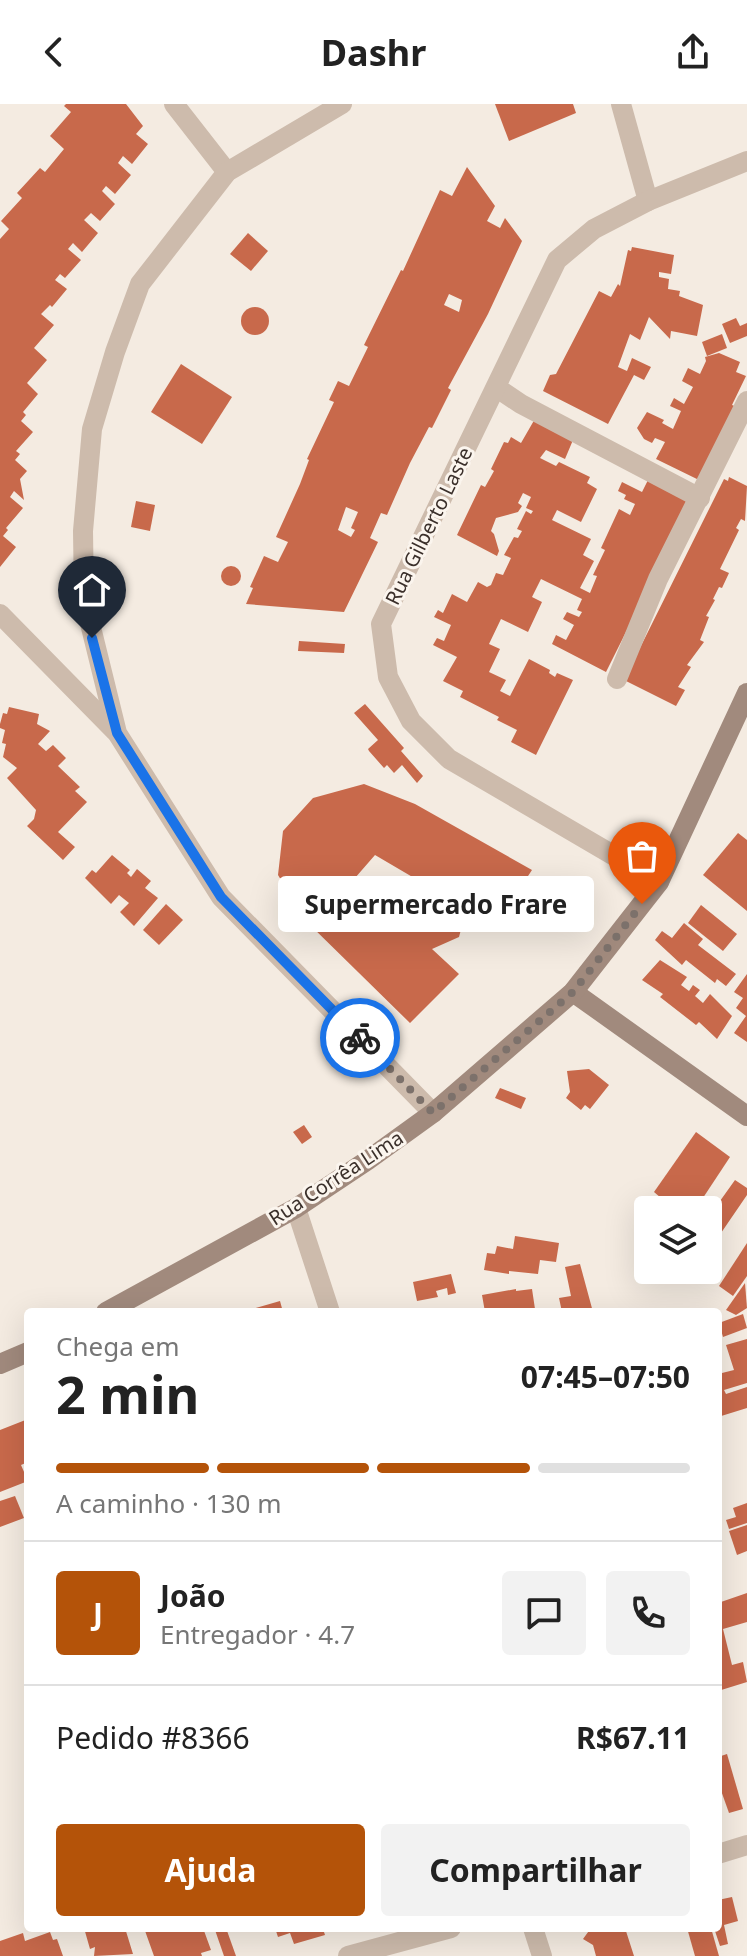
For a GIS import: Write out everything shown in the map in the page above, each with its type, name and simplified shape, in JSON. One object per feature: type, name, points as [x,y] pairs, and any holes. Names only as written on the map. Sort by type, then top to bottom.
[{"type":"street","points":[[174,104],[227,172]]},
{"type":"street","points":[[117,733],[84,599],[83,531],[92,429],[115,352],[140,284],[227,172],[342,104]]},
{"type":"street","points":[[621,104],[648,201]]},
{"type":"street","name":"Rua Gilberto Laste","points":[[659,882],[449,759],[411,721],[388,677],[381,624],[557,260],[594,229],[648,201],[747,161]]},
{"type":"street","points":[[497,388],[521,404],[700,498]]},
{"type":"street","points":[[617,679],[658,579],[747,401]]},
{"type":"street","points":[[0,614],[117,733],[221,897],[433,1113]]},
{"type":"street","name":"Rua Corrêa Lima","points":[[113,1308],[296,1208],[433,1113],[573,992],[659,882],[747,693]]},
{"type":"street","points":[[573,992],[747,1116]]},
{"type":"street","points":[[296,1208],[329,1308]]},
{"type":"street","points":[[0,1364],[24,1354]]},
{"type":"street","points":[[722,1853],[747,1845]]},
{"type":"street","points":[[348,1956],[436,1932]]},
{"type":"street","points":[[534,1932],[542,1956]]},
{"type":"building","points":[[126,104],[143,126],[136,134],[148,144],[132,164],[123,156],[118,163],[131,175],[115,194],[106,186],[102,191],[115,204],[100,221],[91,213],[84,220],[98,233],[82,252],[73,243],[68,249],[81,260],[65,278],[60,274],[55,280],[67,289],[52,307],[50,305],[41,314],[54,325],[34,348],[47,360],[27,383],[38,394],[23,412],[26,415],[21,421],[33,432],[16,451],[20,454],[15,460],[27,471],[20,479],[24,500],[14,491],[10,497],[23,508],[6,528],[8,530],[3,536],[16,547],[0,567],[0,239],[9,229],[1,221],[22,198],[17,193],[40,168],[45,172],[64,149],[50,136],[71,112],[64,106]]},
{"type":"building","points":[[495,104],[573,104],[576,113],[509,141]]},
{"type":"building","points":[[467,167],[495,206],[487,221],[500,228],[505,218],[522,241],[387,515],[381,513],[370,538],[378,542],[344,612],[246,604],[264,556],[278,562],[288,542],[276,537],[334,402],[329,400],[338,381],[349,386],[368,347],[364,345],[403,271],[440,190],[452,196]],"holes":[[[449,294],[462,300],[459,312],[444,305]],[[346,507],[358,512],[351,528],[355,530],[351,537],[338,530]]]},
{"type":"building","points":[[248,233],[268,251],[251,271],[230,254]]},
{"type":"building","points":[[632,247],[674,255],[671,274],[659,272],[659,277],[669,279],[668,289],[680,291],[679,296],[703,305],[697,336],[671,331],[670,339],[649,317],[640,340],[630,334],[618,367],[627,371],[632,358],[651,367],[644,380],[634,375],[608,424],[543,391],[550,375],[556,374],[599,291],[611,297],[618,284],[620,286],[628,250],[631,251]]},
{"type":"building","points":[[255,307],[265,311],[269,321],[265,331],[255,335],[245,331],[241,321],[245,311]]},
{"type":"building","points":[[736,318],[740,326],[747,323],[747,336],[730,343],[722,324]]},
{"type":"building","points":[[722,334],[727,348],[707,356],[702,342]]},
{"type":"building","points":[[719,353],[740,362],[736,372],[746,376],[732,405],[737,407],[701,481],[656,459],[665,442],[655,438],[652,443],[644,439],[637,428],[647,412],[664,420],[662,423],[673,429],[681,411],[670,406],[674,398],[684,404],[693,387],[682,381],[688,368],[700,374],[705,357]]},
{"type":"building","points":[[181,364],[232,397],[202,444],[151,412]]},
{"type":"building","points":[[536,417],[573,440],[565,459],[546,450],[540,458],[556,466],[559,462],[590,477],[587,483],[597,489],[581,522],[557,510],[552,520],[591,539],[583,555],[594,561],[580,588],[590,593],[597,576],[593,575],[605,550],[601,548],[619,509],[630,515],[635,504],[624,499],[626,495],[618,491],[622,482],[642,492],[648,480],[691,502],[606,672],[552,644],[556,635],[566,640],[574,625],[563,619],[567,612],[579,617],[582,612],[577,610],[582,599],[541,579],[532,597],[542,602],[528,632],[501,619],[489,644],[500,649],[489,672],[506,680],[500,691],[510,696],[529,659],[550,670],[549,673],[555,677],[557,673],[573,680],[536,755],[511,742],[517,730],[460,697],[463,691],[443,681],[457,657],[433,645],[437,638],[444,641],[451,625],[434,617],[438,610],[443,613],[452,594],[467,602],[478,582],[487,587],[496,573],[503,575],[511,558],[504,555],[514,537],[518,538],[522,531],[517,529],[526,511],[531,514],[533,511],[526,508],[531,497],[523,493],[518,512],[496,518],[491,531],[499,551],[497,556],[457,535],[481,485],[485,487],[494,471],[491,469],[504,442],[508,443],[511,437],[521,443]]},
{"type":"building","points":[[729,477],[747,486],[745,521],[741,519],[736,528],[739,530],[720,569],[729,573],[706,616],[709,617],[700,640],[704,642],[687,665],[691,667],[678,687],[685,690],[676,706],[624,680],[724,479],[728,481]]},
{"type":"building","points":[[136,501],[155,505],[150,531],[131,527]]},
{"type":"building","points":[[231,566],[238,569],[241,576],[238,583],[231,586],[224,583],[221,576],[224,569]]},
{"type":"building","points":[[299,641],[345,644],[344,653],[298,651]]},
{"type":"building","points":[[365,704],[404,748],[401,751],[423,776],[417,783],[402,765],[394,773],[387,765],[384,768],[369,751],[378,740],[354,713]]},
{"type":"building","points":[[9,707],[39,714],[37,724],[50,731],[38,744],[46,751],[53,745],[66,758],[58,766],[80,787],[75,791],[87,802],[58,832],[75,847],[63,860],[27,826],[34,819],[36,810],[7,778],[17,768],[3,757],[5,730],[0,728],[0,724],[3,713],[7,714]]},
{"type":"building","points":[[364,784],[415,804],[532,870],[495,926],[465,908],[459,937],[432,949],[459,974],[410,1023],[306,921],[278,875],[283,831],[313,798]],"holes":[[[375,855],[421,882],[403,892],[396,916],[355,878]]]},
{"type":"building","points":[[738,833],[747,840],[747,911],[703,875]]},
{"type":"building","points":[[112,855],[130,870],[127,873],[131,877],[137,869],[151,881],[145,888],[158,898],[134,926],[120,912],[129,903],[119,895],[111,904],[85,878],[92,870],[96,873]]},
{"type":"building","points":[[166,904],[183,920],[159,945],[143,930]]},
{"type":"building","points":[[701,905],[737,934],[723,951],[688,923]]},
{"type":"building","points":[[684,923],[703,939],[698,945],[736,974],[726,986],[717,979],[715,983],[686,960],[682,965],[655,940],[662,931],[672,938]]},
{"type":"building","points":[[660,960],[687,977],[681,985],[689,991],[693,985],[700,990],[695,996],[703,1003],[710,994],[732,1016],[717,1039],[642,980]]},
{"type":"building","points":[[747,974],[747,1042],[734,1033],[746,1016],[736,1008],[743,998],[734,992]]},
{"type":"building","points":[[589,1069],[609,1085],[590,1109],[585,1105],[581,1110],[566,1098],[570,1092],[567,1071]]},
{"type":"building","points":[[500,1088],[526,1098],[521,1109],[495,1098]]},
{"type":"building","points":[[304,1125],[312,1137],[302,1144],[293,1132]]},
{"type":"building","points":[[696,1132],[730,1157],[704,1196],[659,1196],[654,1192]]},
{"type":"building","points":[[735,1180],[747,1188],[747,1195],[722,1232],[722,1198]]},
{"type":"building","points":[[515,1236],[559,1243],[556,1262],[540,1260],[538,1274],[484,1270],[487,1253],[495,1254],[497,1246],[513,1249]]},
{"type":"building","points":[[747,1243],[747,1276],[733,1296],[719,1286]]},
{"type":"building","points":[[580,1264],[592,1308],[561,1308],[559,1298],[571,1296],[565,1267]]},
{"type":"building","points":[[451,1274],[456,1293],[448,1295],[447,1288],[436,1291],[438,1297],[417,1301],[413,1282]]},
{"type":"building","points":[[745,1283],[747,1308],[736,1315],[726,1310]]},
{"type":"building","points":[[532,1289],[535,1308],[484,1308],[482,1295]]},
{"type":"building","points":[[280,1301],[282,1308],[256,1308]]},
{"type":"building","points":[[743,1314],[747,1328],[723,1337],[722,1322]]},
{"type":"building","points":[[747,1339],[747,1383],[724,1390],[726,1394],[747,1387],[747,1408],[722,1416],[722,1373],[734,1370],[726,1345]]},
{"type":"building","points":[[24,1421],[24,1464],[21,1465],[24,1483],[0,1492],[0,1430]]},
{"type":"building","points":[[15,1496],[24,1518],[0,1527],[0,1501]]},
{"type":"building","points":[[747,1503],[747,1523],[729,1529],[726,1520],[736,1517],[733,1508]]},
{"type":"building","points":[[747,1525],[747,1551],[737,1555],[729,1531]]},
{"type":"building","points":[[747,1593],[747,1622],[723,1629],[732,1665],[743,1662],[747,1682],[722,1690],[722,1602]]},
{"type":"building","points":[[727,1754],[743,1809],[729,1813],[722,1793],[722,1756]]},
{"type":"building","points":[[732,1897],[738,1921],[724,1925],[728,1944],[720,1946],[715,1932],[722,1932],[722,1899]]},
{"type":"building","points":[[50,1932],[53,1940],[57,1939],[63,1956],[0,1956],[0,1941],[23,1933],[25,1941]]},
{"type":"building","points":[[85,1932],[126,1932],[133,1954],[94,1956],[95,1947],[90,1949]]},
{"type":"building","points":[[145,1932],[204,1932],[211,1950],[201,1953],[202,1956],[154,1956]]},
{"type":"building","points":[[216,1932],[227,1932],[236,1956],[224,1956]]},
{"type":"building","points":[[276,1932],[324,1932],[325,1935],[294,1944],[290,1933],[278,1937]]},
{"type":"building","points":[[588,1932],[626,1932],[634,1956],[596,1956],[593,1945],[583,1939]]},
{"type":"building","points":[[688,1932],[712,1932],[719,1956],[695,1956]]},
{"type":"way so far","points":[[360,1038],[433,1113],[573,992],[642,904]]},
{"type":"place","name":"Supermercado Frare","points":[[642,904]]},
{"type":"route","points":[[92,638],[117,733],[221,897],[360,1038]]}]
